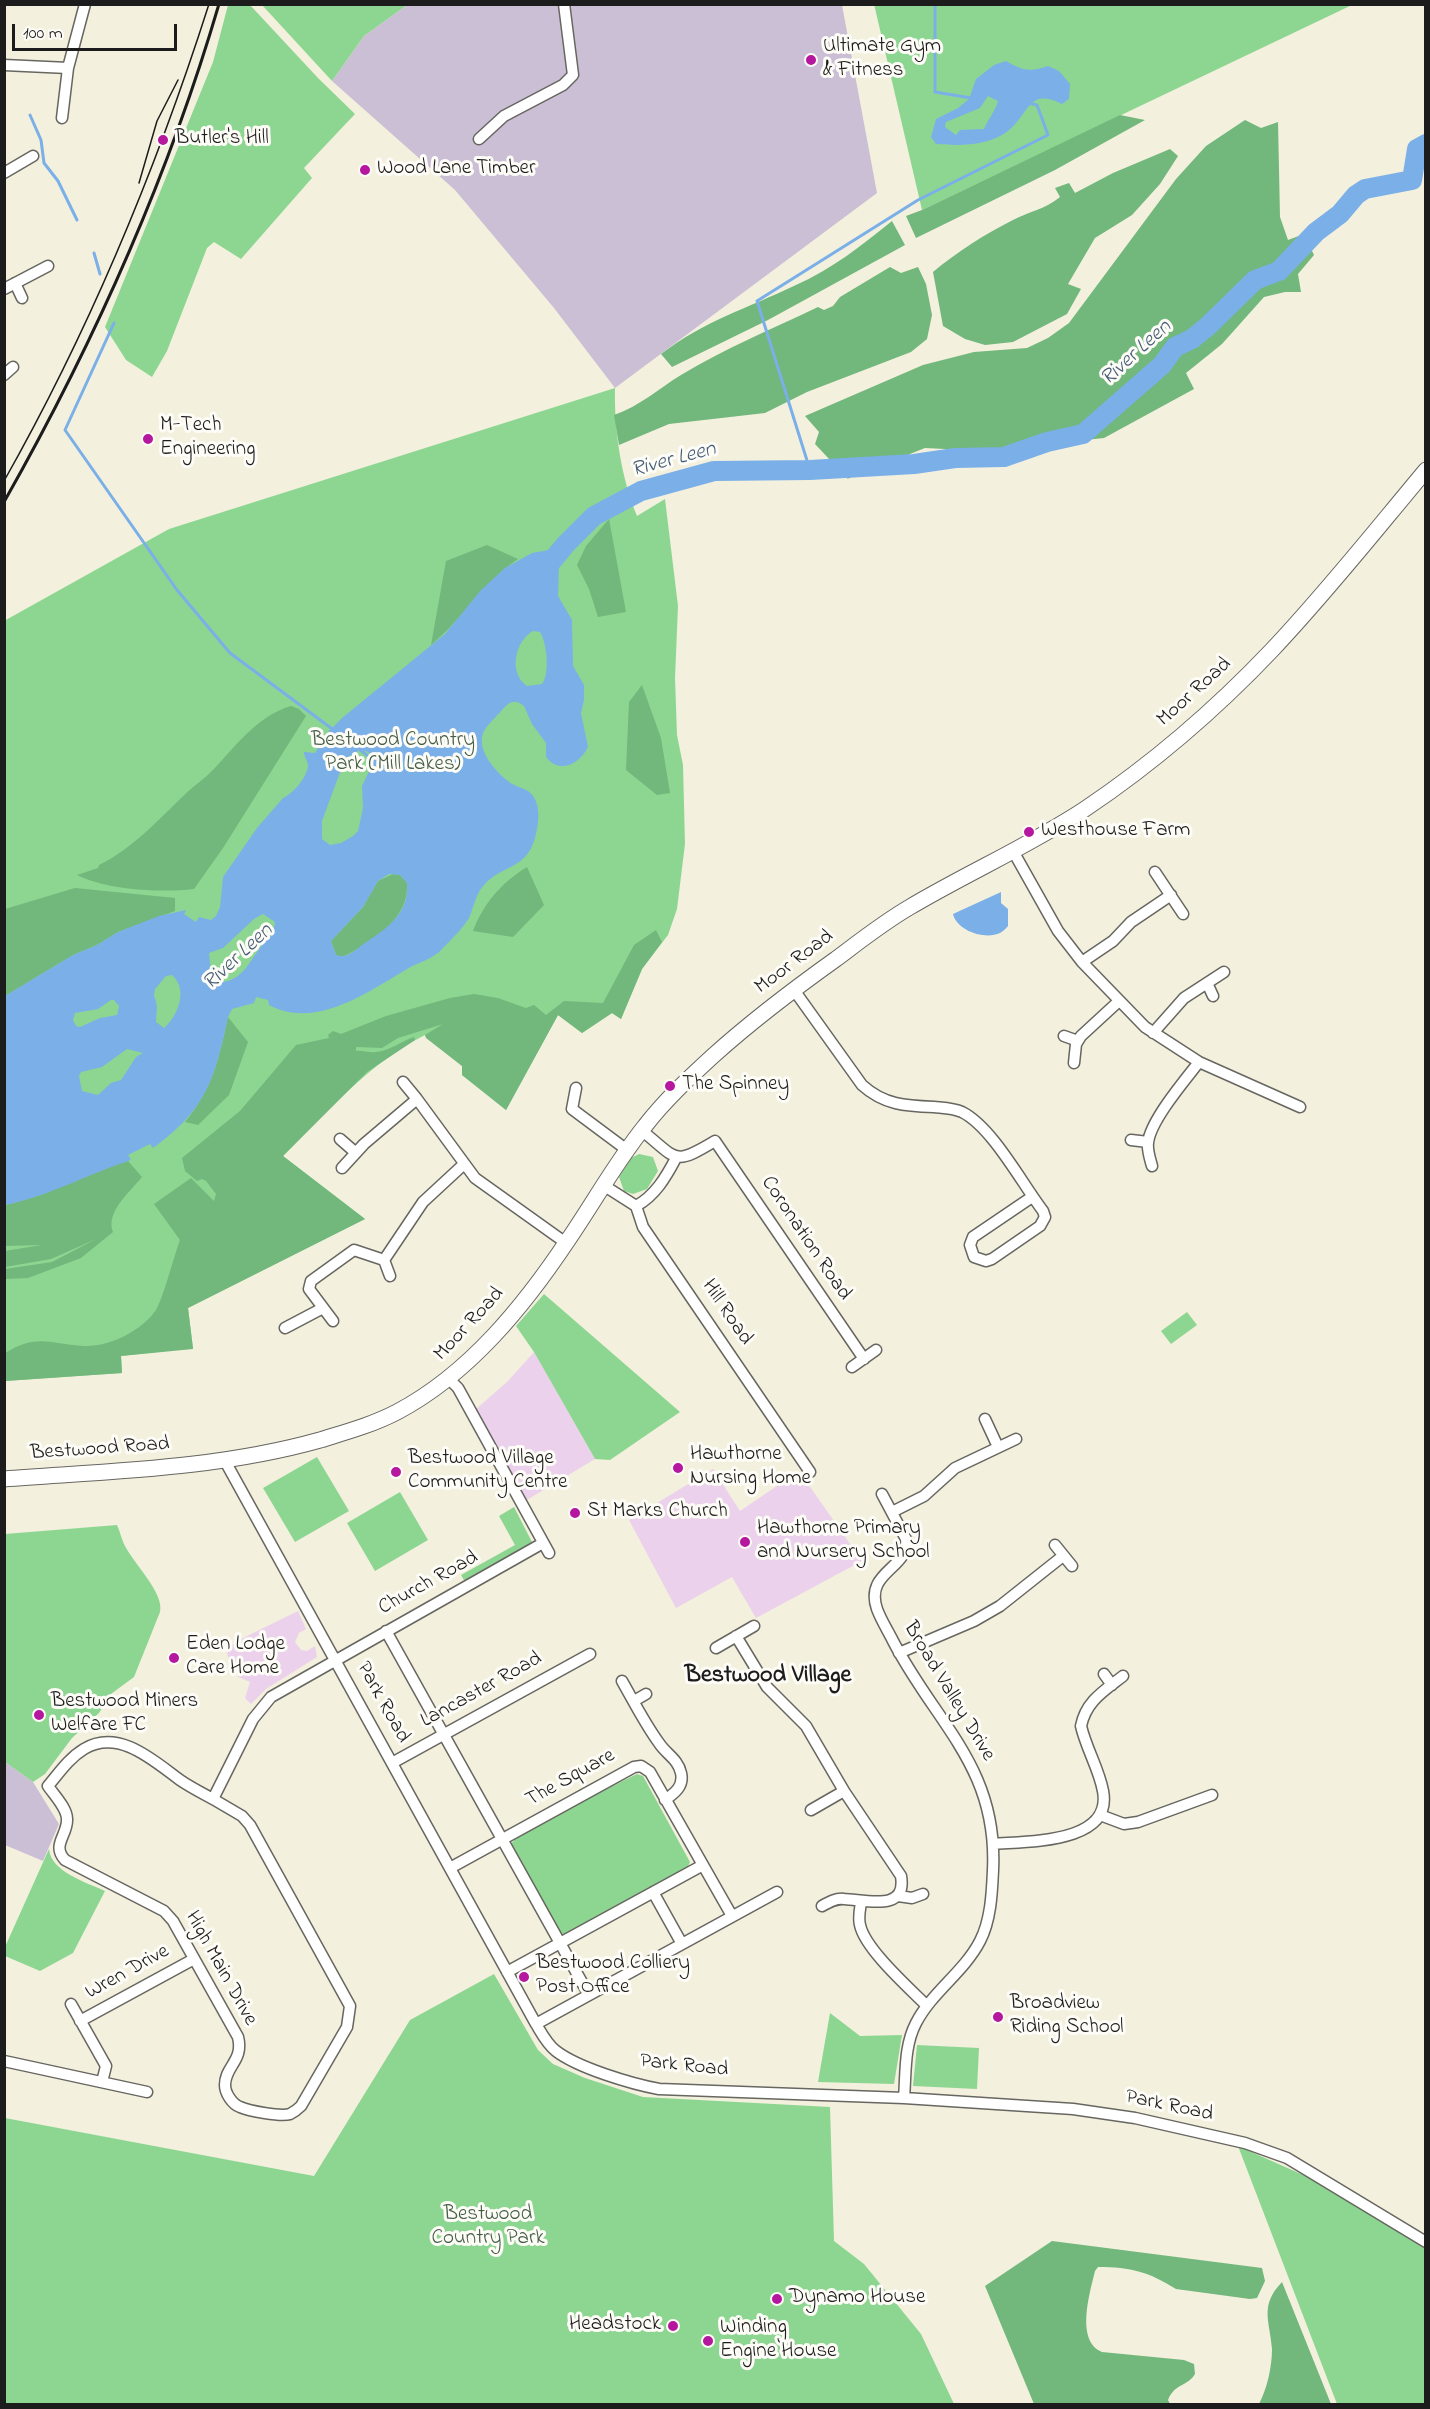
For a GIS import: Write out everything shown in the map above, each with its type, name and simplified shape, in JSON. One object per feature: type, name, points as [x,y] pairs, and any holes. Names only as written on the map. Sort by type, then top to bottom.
[{"type":"main road","name":"Moor Road","points":[[198,1464],[288,1448],[370,1424],[405,1407],[449,1379],[495,1333],[566,1243],[641,1130],[660,1107],[717,1052],[794,990],[910,906],[1084,809],[1160,752],[1219,702],[1300,619],[1425,470]]},
{"type":"main road","name":"Bestwood Road","points":[[4,1479],[198,1464]]},
{"type":"street","points":[[62,118],[68,68],[85,4]]},
{"type":"street","points":[[479,139],[504,116],[563,85],[573,75],[564,4]]},
{"type":"street","points":[[4,65],[68,68]]},
{"type":"street","points":[[4,173],[33,156]]},
{"type":"street","points":[[22,298],[10,286],[48,266]]},
{"type":"street","points":[[4,375],[13,367]]},
{"type":"street","points":[[1012,851],[1058,931],[1082,962],[1153,1033],[1199,1062],[1300,1107]]},
{"type":"street","points":[[1155,872],[1183,914]]},
{"type":"street","points":[[1082,962],[1113,941],[1131,922],[1171,895]]},
{"type":"street","points":[[1153,1033],[1173,1008],[1224,972]]},
{"type":"street","points":[[1207,983],[1213,996]]},
{"type":"street","points":[[794,990],[862,1085],[871,1094],[891,1104],[950,1108],[971,1118],[987,1131],[1043,1211],[1045,1217],[1040,1226],[992,1259],[986,1261],[975,1257],[970,1245],[973,1237],[1032,1197]]},
{"type":"street","points":[[1074,1063],[1078,1041],[1119,1001]]},
{"type":"street","points":[[1065,1036],[1078,1041]]},
{"type":"street","points":[[1152,1166],[1148,1142],[1154,1128],[1199,1062]]},
{"type":"street","points":[[403,1082],[475,1178],[566,1243]]},
{"type":"street","points":[[576,1088],[572,1109],[627,1150]]},
{"type":"street","points":[[342,1168],[417,1099]]},
{"type":"street","points":[[603,1185],[636,1206],[646,1201],[657,1188],[676,1158],[641,1130]]},
{"type":"street","name":"Coronation Road","points":[[676,1158],[687,1158],[712,1137],[864,1359]]},
{"type":"street","points":[[340,1139],[356,1153]]},
{"type":"street","points":[[1131,1140],[1148,1142]]},
{"type":"street","points":[[384,1260],[423,1202],[463,1165]]},
{"type":"street","name":"Hill Road","points":[[636,1206],[643,1227],[810,1472]]},
{"type":"street","points":[[333,1321],[309,1289],[311,1281],[354,1250],[384,1260]]},
{"type":"street","points":[[384,1260],[390,1276]]},
{"type":"street","points":[[285,1328],[323,1308]]},
{"type":"street","points":[[852,1367],[876,1350]]},
{"type":"street","points":[[449,1379],[458,1388],[549,1553]]},
{"type":"street","points":[[985,1419],[998,1448]]},
{"type":"street","points":[[892,1512],[924,1496],[955,1468],[1016,1439]]},
{"type":"street","name":"Park Road","points":[[225,1461],[536,2024],[547,2042],[556,2051],[576,2062],[642,2086],[686,2090],[904,2098],[1073,2109],[1135,2118],[1245,2143],[1287,2158],[1425,2242]]},
{"type":"street","name":"Broad Valley Drive","points":[[882,1494],[906,1539],[907,1546],[900,1559],[882,1575],[876,1585],[874,1597],[877,1610],[909,1672],[963,1750],[974,1770],[986,1804],[993,1844],[988,1915],[981,1940],[972,1954],[926,2006],[910,2038],[904,2098]]},
{"type":"street","name":"Church Road","points":[[335,1659],[543,1543]]},
{"type":"street","points":[[1055,1545],[1072,1566]]},
{"type":"street","points":[[899,1653],[974,1621],[1000,1606],[1063,1556]]},
{"type":"street","points":[[716,1648],[754,1626]]},
{"type":"street","points":[[386,1631],[589,1995]]},
{"type":"street","points":[[736,1636],[767,1687],[803,1722],[844,1791],[901,1876],[903,1887],[898,1896],[890,1900],[861,1902],[836,1899],[822,1906]]},
{"type":"street","name":"Lancaster Road","points":[[392,1763],[590,1654]]},
{"type":"street","points":[[213,1798],[253,1719],[264,1703],[335,1659]]},
{"type":"street","points":[[1104,1674],[1112,1684]]},
{"type":"street","points":[[993,1844],[1082,1832],[1093,1825],[1104,1804],[1104,1793],[1081,1726],[1088,1706],[1123,1676]]},
{"type":"street","points":[[622,1681],[657,1741],[676,1760],[681,1774],[681,1783],[676,1792],[665,1800]]},
{"type":"street","points":[[634,1701],[646,1694]]},
{"type":"street","name":"High Main Drive","points":[[114,1743],[149,1756],[181,1780],[242,1816],[250,1825],[350,2006],[347,2027],[296,2111],[281,2116],[238,2107],[231,2100],[225,2085],[240,2048],[238,2037],[194,1959],[169,1916],[65,1860],[61,1855],[59,1844],[68,1820],[66,1813],[48,1786],[69,1761],[85,1748],[95,1744],[114,1743]]},
{"type":"street","name":"The Square","points":[[450,1868],[634,1767],[641,1766],[650,1773],[732,1916]]},
{"type":"street","points":[[811,1810],[844,1791]]},
{"type":"street","points":[[1100,1815],[1124,1824],[1138,1822],[1212,1795]]},
{"type":"street","points":[[507,1972],[703,1865]]},
{"type":"street","points":[[653,1892],[682,1944]]},
{"type":"street","points":[[536,2024],[777,1892]]},
{"type":"street","points":[[898,1896],[912,1898],[923,1894]]},
{"type":"street","points":[[861,1902],[859,1924],[864,1935],[896,1977],[926,2006]]},
{"type":"street","name":"Wren Drive","points":[[80,2021],[194,1959]]},
{"type":"street","points":[[887,1987],[896,1977]]},
{"type":"street","points":[[71,2004],[106,2066],[102,2082]]},
{"type":"street","points":[[4,2061],[147,2092]]},
{"type":"shaded area","points":[[407,5],[842,5],[877,193],[615,388],[554,308],[455,190],[332,81],[364,36]]},
{"type":"shaded area","points":[[534,1352],[595,1459],[525,1501],[475,1410],[508,1381]]},
{"type":"shaded area","name":"Hawthorne Primary and Nursery School","points":[[713,1469],[740,1511],[799,1471],[862,1561],[756,1618],[732,1577],[676,1608],[629,1520]]},
{"type":"shaded area","points":[[298,1611],[306,1629],[299,1633],[295,1642],[301,1650],[307,1651],[315,1646],[317,1657],[266,1689],[251,1704],[245,1698],[250,1682],[238,1677],[239,1674],[229,1660],[227,1653],[229,1648],[235,1642]]},
{"type":"shaded area","points":[[5,1762],[33,1782],[59,1824],[43,1861],[5,1845]]},
{"type":"green space","points":[[874,4],[1352,5],[922,210]]},
{"type":"green space","points":[[228,5],[250,5],[355,114],[304,168],[312,178],[241,259],[214,242],[207,248],[167,351],[152,377],[126,360],[105,327],[213,62]]},
{"type":"green space","points":[[262,5],[407,5],[364,36],[332,81]]},
{"type":"green space","points":[[1120,115],[1145,120],[1055,170],[916,238],[906,216]]},
{"type":"green space","points":[[1245,120],[1261,128],[1278,122],[1280,217],[1288,240],[1304,234],[1314,255],[1298,274],[1301,292],[1285,292],[1264,297],[1222,344],[1186,373],[1194,389],[1104,438],[986,451],[925,448],[847,479],[854,462],[830,460],[815,444],[819,432],[805,416],[923,365],[974,352],[1027,348],[1048,338],[1069,323],[1176,179],[1206,146]]},
{"type":"green space","points":[[1170,149],[1178,156],[1160,184],[1132,215],[1095,238],[1068,284],[1081,289],[1067,314],[1013,342],[985,345],[965,339],[943,326],[933,272],[961,250],[992,231],[1055,201],[1060,197],[1055,188],[1069,183],[1075,193],[1113,173]]},
{"type":"green space","points":[[892,221],[905,245],[768,320],[672,367],[661,354],[694,332],[822,272]]},
{"type":"green space","points":[[890,267],[901,273],[918,267],[926,284],[932,315],[927,339],[911,352],[807,392],[765,413],[669,424],[619,445],[614,415],[632,407],[681,375],[731,348],[818,307],[824,310],[833,306],[840,297]]},
{"type":"green space","name":"Bestwood Country Park (Mill Lakes)","points":[[615,388],[620,453],[631,501],[637,516],[665,499],[678,606],[675,678],[677,735],[683,765],[685,844],[677,909],[668,935],[642,969],[621,1019],[612,1013],[582,1033],[558,1015],[506,1110],[462,1075],[462,1066],[425,1035],[405,1046],[367,1074],[283,1156],[365,1219],[188,1308],[193,1348],[121,1356],[122,1373],[5,1381],[4,621],[169,529]]},
{"type":"green space","points":[[609,519],[626,612],[598,617],[589,589],[577,565],[586,546]]},
{"type":"green space","points":[[487,545],[518,559],[494,578],[431,645],[446,561]]},
{"type":"green space","points":[[642,685],[661,738],[670,793],[657,795],[626,770],[629,702]]},
{"type":"green space","points":[[291,706],[299,709],[306,716],[223,848],[194,889],[166,891],[134,889],[103,884],[77,875],[98,868],[99,865],[137,840],[210,773],[257,724]]},
{"type":"green space","points":[[527,867],[544,905],[513,937],[473,931],[482,911],[494,894]]},
{"type":"green space","points":[[393,874],[400,875],[407,883],[402,908],[395,919],[386,929],[364,945],[342,957],[336,955],[331,941],[363,907],[378,881]]},
{"type":"green space","points":[[75,888],[175,898],[175,911],[118,932],[97,945],[73,955],[5,996],[5,909]]},
{"type":"green space","points":[[656,930],[662,942],[642,969],[621,1019],[612,1013],[582,1033],[558,1015],[506,1110],[462,1075],[462,1066],[426,1038],[425,1035],[443,1024],[398,1038],[382,1048],[356,1047],[356,1051],[376,1052],[386,1050],[414,1037],[415,1040],[367,1072],[283,1156],[365,1219],[188,1308],[193,1349],[121,1356],[122,1373],[5,1381],[5,1353],[16,1347],[35,1341],[84,1346],[104,1344],[133,1331],[150,1318],[162,1297],[180,1240],[154,1204],[191,1178],[214,1201],[216,1194],[206,1181],[202,1179],[197,1181],[185,1171],[182,1158],[240,1111],[296,1045],[329,1038],[328,1035],[333,1031],[341,1034],[386,1016],[450,998],[474,994],[498,998],[526,1008],[534,1005],[546,1015],[564,1001],[603,1003],[634,945]]},
{"type":"green space","points":[[228,1017],[248,1042],[229,1095],[198,1125],[185,1122],[209,1085]]},
{"type":"green space","points":[[639,1154],[653,1157],[658,1171],[647,1189],[633,1194],[624,1191],[619,1177],[631,1158]]},
{"type":"green space","points":[[128,1161],[142,1177],[116,1210],[111,1224],[113,1232],[81,1258],[28,1278],[5,1279],[5,1269],[52,1262],[96,1239],[51,1259],[5,1267],[5,1251],[42,1245],[5,1246],[5,1205],[36,1196]]},
{"type":"green space","points":[[544,1294],[680,1412],[610,1460],[595,1459],[534,1352],[516,1326]]},
{"type":"green space","points":[[1187,1312],[1197,1325],[1171,1344],[1161,1331]]},
{"type":"green space","points":[[317,1457],[349,1511],[295,1542],[263,1488]]},
{"type":"green space","points":[[400,1492],[428,1540],[375,1571],[347,1523]]},
{"type":"green space","points":[[514,1507],[532,1542],[465,1582],[461,1575],[515,1545],[499,1516]]},
{"type":"green space","points":[[117,1525],[128,1551],[158,1596],[160,1612],[134,1677],[111,1694],[99,1713],[72,1738],[45,1774],[33,1782],[5,1762],[5,1534]]},
{"type":"green space","points":[[637,1774],[643,1776],[690,1862],[687,1868],[565,1937],[559,1935],[510,1845],[531,1829]]},
{"type":"green space","points":[[49,1849],[51,1857],[63,1870],[105,1891],[73,1953],[40,1971],[5,1956],[5,1947]]},
{"type":"green space","name":"Bestwood Country Park","points":[[494,1974],[538,2050],[553,2064],[585,2078],[643,2097],[830,2107],[834,2241],[864,2264],[921,2334],[954,2404],[5,2404],[5,2118],[314,2176],[410,2020]]},
{"type":"green space","points":[[830,2013],[860,2036],[902,2035],[894,2084],[818,2082]]},
{"type":"green space","points":[[917,2045],[979,2048],[977,2089],[913,2086]]},
{"type":"green space","points":[[1238,2146],[1319,2182],[1399,2230],[1425,2249],[1425,2404],[1337,2404]]},
{"type":"green space","points":[[1052,2241],[1262,2268],[1265,2281],[1257,2298],[1250,2299],[1176,2289],[1157,2278],[1139,2272],[1098,2267],[1095,2271],[1086,2315],[1089,2338],[1094,2346],[1102,2352],[1184,2360],[1194,2364],[1195,2374],[1174,2391],[1168,2400],[1170,2404],[1034,2404],[985,2286]]},
{"type":"green space","points":[[1282,2282],[1331,2404],[1259,2404],[1267,2385],[1272,2356],[1268,2306]]},
{"type":"water","points":[[1006,61],[1027,70],[1048,66],[1059,71],[1070,84],[1069,99],[1062,104],[1051,100],[1036,100],[1008,131],[992,140],[964,145],[936,144],[931,137],[936,119],[958,108],[969,99],[976,79],[994,65]],"holes":[[[988,96],[998,101],[984,129],[960,130],[956,135],[945,127],[946,122],[980,108]]]},
{"type":"water","points":[[554,549],[562,557],[559,563],[558,596],[572,620],[573,666],[584,685],[581,713],[588,747],[574,763],[563,766],[551,762],[546,757],[546,743],[532,724],[524,706],[515,702],[505,707],[484,731],[482,745],[492,766],[510,783],[528,791],[536,800],[538,826],[526,856],[484,885],[467,922],[439,952],[359,997],[323,1011],[305,1013],[287,1012],[269,1005],[268,1000],[256,997],[254,1003],[232,1009],[213,1076],[206,1092],[197,1106],[171,1134],[153,1148],[150,1144],[128,1155],[131,1160],[37,1196],[5,1205],[5,996],[73,955],[97,945],[118,932],[159,916],[186,910],[184,914],[196,922],[199,917],[211,920],[216,916],[220,907],[223,877],[257,828],[283,798],[299,785],[308,766],[304,752],[315,753],[326,734],[342,718],[445,634],[481,590],[505,568],[532,553]],"holes":[[[533,631],[540,632],[542,637],[547,666],[542,684],[527,686],[517,673],[518,649]],[[358,751],[371,754],[371,767],[362,786],[363,808],[358,831],[341,843],[330,845],[322,839],[322,821],[345,759]],[[389,874],[400,875],[407,883],[404,904],[394,920],[350,954],[336,955],[331,941],[363,907],[378,881]],[[263,914],[275,922],[273,934],[242,972],[235,978],[215,982],[211,974],[209,953],[223,948],[254,919]],[[172,975],[180,987],[180,1002],[174,1016],[164,1028],[156,1022],[155,989],[166,976]],[[111,1000],[119,1006],[117,1015],[100,1018],[80,1027],[76,1026],[73,1020],[75,1013],[98,1009]],[[127,1049],[143,1053],[136,1057],[121,1080],[111,1083],[98,1095],[82,1091],[79,1076],[81,1072],[102,1067]]]},
{"type":"water","points":[[1001,892],[1001,903],[1008,909],[1008,926],[1001,932],[994,935],[980,935],[966,929],[956,920],[953,914]]},
{"type":"waterway","points":[[935,4],[935,92],[971,98]]},
{"type":"waterway","points":[[810,470],[757,301],[918,200],[1048,135],[1037,105],[1028,103]]},
{"type":"waterway","points":[[30,115],[41,140],[44,163],[58,181],[77,220]]},
{"type":"waterway","name":"River Leen","points":[[541,574],[594,516],[641,491],[714,471],[810,470],[914,464],[955,458],[1004,457],[1047,442],[1083,434],[1162,365],[1175,347],[1192,339],[1208,326],[1255,280],[1279,271],[1316,232],[1340,214],[1356,195],[1365,189],[1412,180],[1417,149],[1426,144]]},
{"type":"waterway","points":[[94,253],[100,274]]},
{"type":"waterway","points":[[114,323],[65,430],[177,590],[230,653],[335,731]]},
{"type":"waterway","points":[[359,749],[373,760]]},
{"type":"tram line","points":[[4,481],[65,366],[119,248],[167,127],[209,4]]},
{"type":"tram line","points":[[139,183],[157,121],[178,80]]},
{"type":"railway","points":[[4,502],[68,382],[126,259],[176,133],[219,4]]},
{"type":"place","name":"Ultimate Gym & Fitness","points":[[811,60]]},
{"type":"place","name":"Butler's Hill","points":[[163,140]]},
{"type":"place","name":"Wood Lane Timber","points":[[365,170]]},
{"type":"place","name":"M-Tech Engineering","points":[[148,439]]},
{"type":"place","name":"Westhouse Farm","points":[[1029,832]]},
{"type":"place","name":"The Spinney","points":[[670,1086]]},
{"type":"place","name":"Hawthorne Nursing Home","points":[[678,1468]]},
{"type":"place","name":"Bestwood Village Community Centre","points":[[396,1472]]},
{"type":"place","name":"St Marks Church","points":[[575,1513]]},
{"type":"place","name":"Hawthorne Primary and Nursery School","points":[[745,1542]]},
{"type":"place","name":"Eden Lodge Care Home","points":[[174,1658]]},
{"type":"place","name":"Bestwood Miners Welfare FC","points":[[39,1715]]},
{"type":"place","name":"Bestwood Colliery Post Office","points":[[524,1977]]},
{"type":"place","name":"Broadview Riding School","points":[[998,2017]]},
{"type":"place","name":"Dynamo House","points":[[777,2299]]},
{"type":"place","name":"Headstock","points":[[673,2326]]},
{"type":"place","name":"Winding Engine House","points":[[708,2341]]},
{"type":"district","name":"Bestwood Village","points":[[768,1677]]}]
